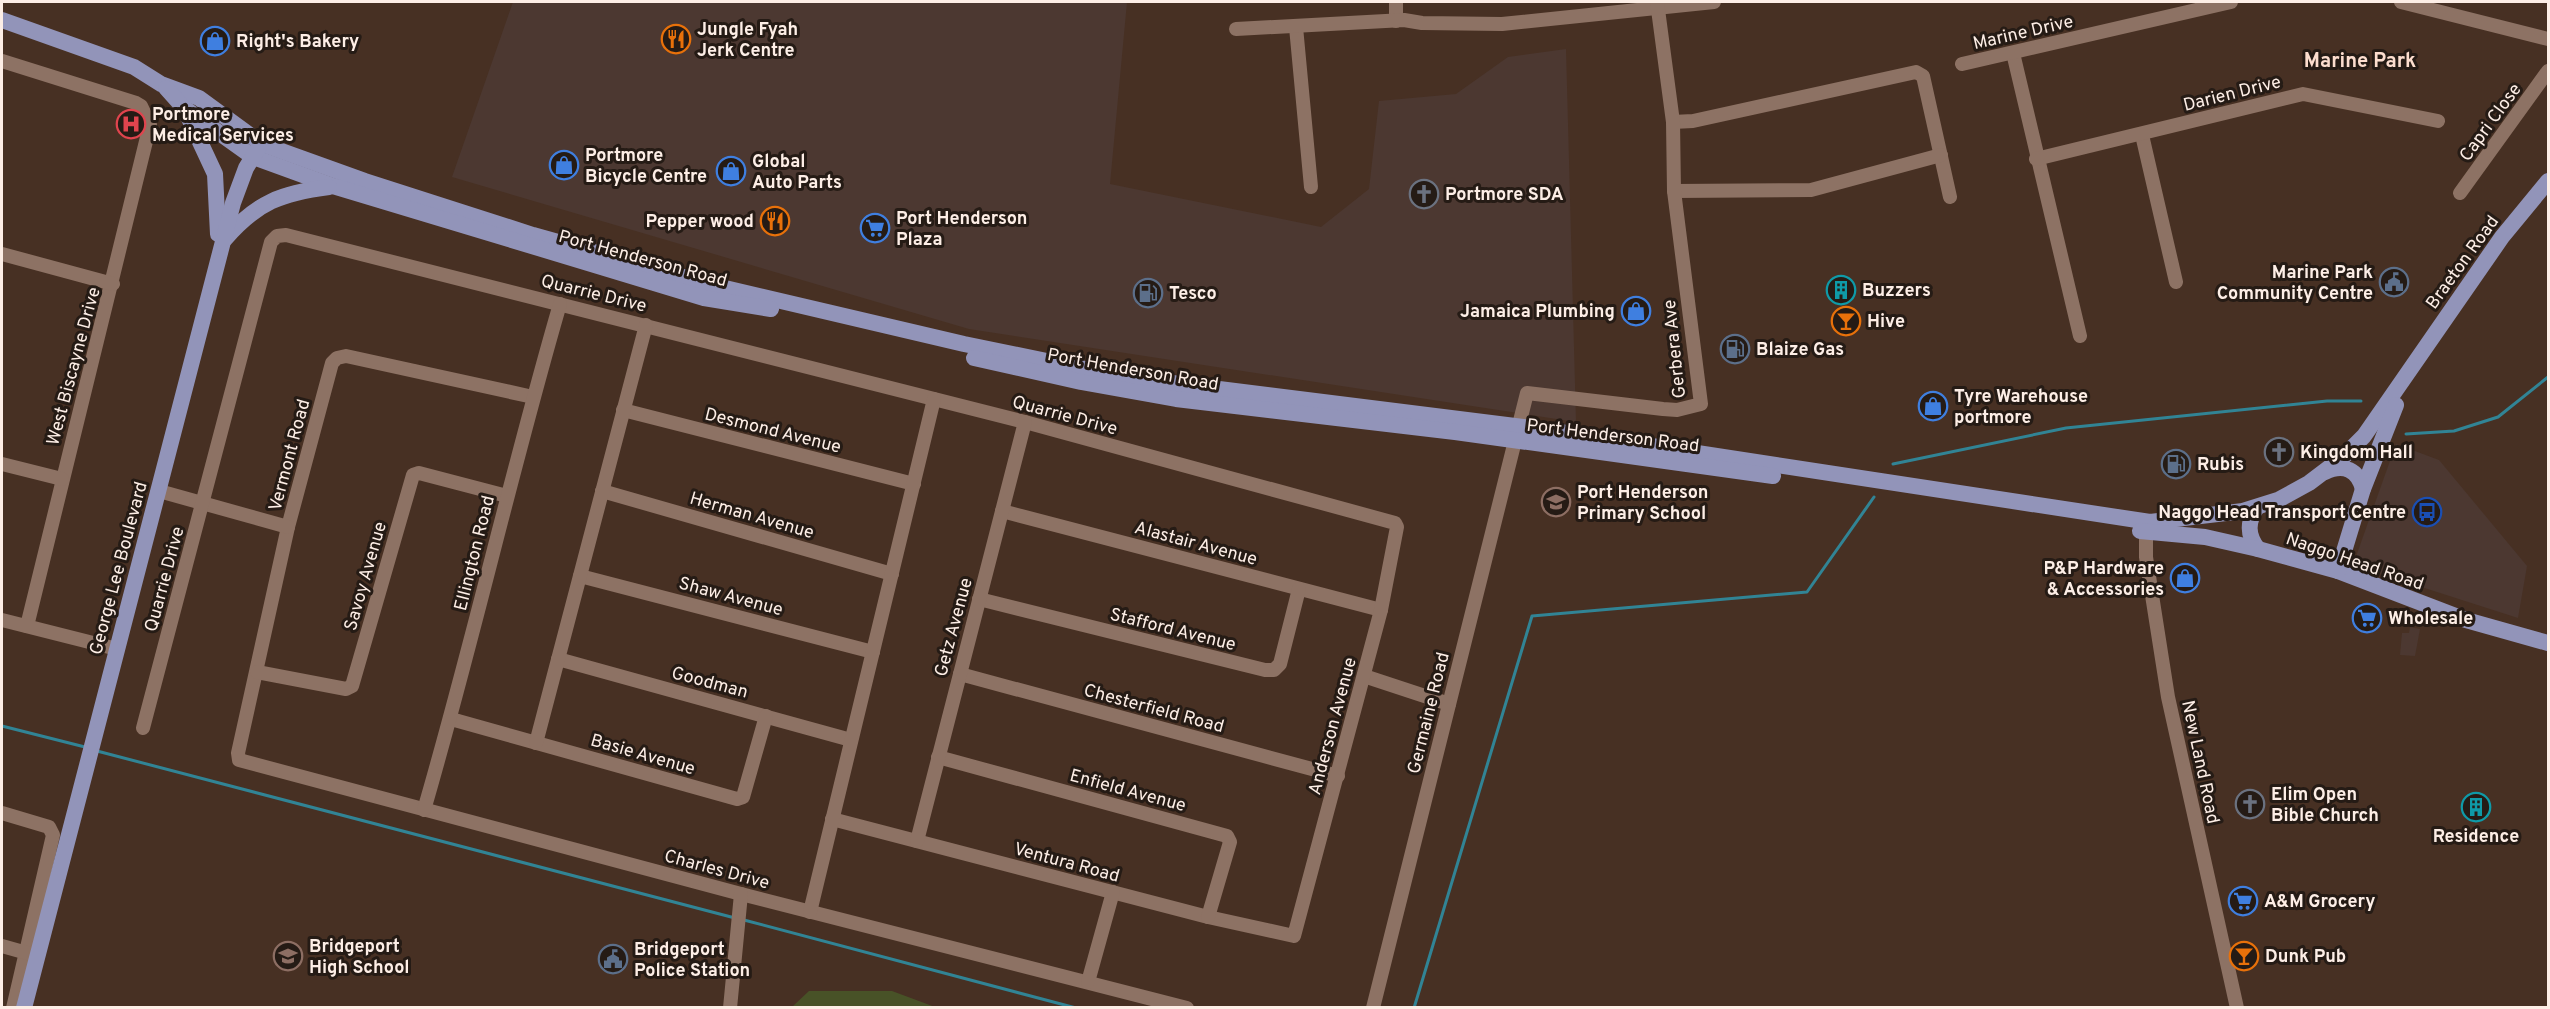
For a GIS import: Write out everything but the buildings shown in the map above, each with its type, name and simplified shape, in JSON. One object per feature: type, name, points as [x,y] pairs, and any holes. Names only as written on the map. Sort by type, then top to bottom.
[{"type":"main road","name":"Port Henderson Road","points":[[2,20],[134,67],[161,84],[199,98],[257,150],[365,181],[544,238],[708,284],[964,344],[1179,384],[2145,527]]},
{"type":"main road","name":"Port Henderson Road","points":[[161,84],[183,107],[257,150],[333,186],[704,298],[797,314],[1081,382],[1176,399],[1455,432],[1518,434]]},
{"type":"main road","points":[[183,107],[199,134],[215,174],[220,249]]},
{"type":"main road","name":"George Lee Boulevard","points":[[24,1008],[32,954],[88,762],[220,249],[233,203],[257,150]]},
{"type":"main road","name":"Braeton Road","points":[[2145,527],[2257,507],[2297,490],[2322,474],[2364,436],[2412,370],[2458,297],[2502,237],[2548,181]]},
{"type":"main road","points":[[220,249],[242,219],[262,204],[293,191],[333,186]]},
{"type":"main road","name":"Braeton Road","points":[[2338,571],[2363,489],[2385,429],[2412,370]]},
{"type":"main road","points":[[2322,474],[2343,467],[2360,476],[2363,489]]},
{"type":"main road","points":[[2257,507],[2249,525],[2252,542],[2258,549]]},
{"type":"main road","name":"Naggo Head Road","points":[[2145,527],[2258,549],[2338,571],[2466,620],[2548,643]]},
{"type":"street","points":[[1396,2],[1396,21]]},
{"type":"street","points":[[1236,29],[1396,21],[1502,24],[1658,5],[1714,2]]},
{"type":"street","name":"Marine Drive","points":[[1962,64],[2231,2]]},
{"type":"street","points":[[2400,2],[2548,39]]},
{"type":"street","name":"Gerbera Ave","points":[[1518,434],[1527,393],[1677,410],[1701,404],[1674,191],[1673,122],[1658,5]]},
{"type":"street","points":[[1296,27],[1311,187]]},
{"type":"street","points":[[2013,53],[2036,159],[2080,336]]},
{"type":"street","name":"West Biscayne Drive","points":[[2,62],[136,103],[147,116],[150,135],[27,626]]},
{"type":"street","name":"Capri Close","points":[[2460,193],[2548,71]]},
{"type":"street","points":[[1673,122],[1693,121],[1916,72],[1920,73],[1950,196]]},
{"type":"street","name":"Darien Drive","points":[[2036,159],[2303,94],[2438,121]]},
{"type":"street","points":[[2142,135],[2176,282]]},
{"type":"street","points":[[1674,191],[1811,190],[1941,155]]},
{"type":"street","name":"Quarrie Drive","points":[[143,728],[271,243],[277,236],[286,235],[1025,422],[1395,523]]},
{"type":"street","points":[[2,254],[113,284]]},
{"type":"street","name":"Ellington Road","points":[[424,810],[451,719],[533,397],[560,304]]},
{"type":"street","points":[[536,743],[646,325]]},
{"type":"street","name":"Vermont Road","points":[[239,760],[238,753],[288,527],[332,363],[337,358],[346,356],[533,397]]},
{"type":"street","points":[[810,912],[934,399]]},
{"type":"street","name":"Desmond Avenue","points":[[623,410],[914,484]]},
{"type":"street","name":"Getz Avenue","points":[[917,841],[1025,422]]},
{"type":"street","name":"Germaine Road","points":[[1373,1008],[1518,434]]},
{"type":"street","points":[[2,464],[62,479]]},
{"type":"street","name":"Savoy Avenue","points":[[257,672],[346,689],[352,686],[413,475],[419,473],[507,496]]},
{"type":"street","points":[[159,491],[288,527]]},
{"type":"street","name":"Herman Avenue","points":[[602,491],[892,574]]},
{"type":"street","name":"Alastair Avenue","points":[[1002,512],[1381,610]]},
{"type":"street","name":"Anderson Avenue","points":[[1294,936],[1381,610],[1397,527],[1395,523]]},
{"type":"street","name":"New Land Road","points":[[2145,527],[2146,557],[2168,697],[2237,1008]]},
{"type":"street","name":"Shaw Avenue","points":[[580,576],[873,652]]},
{"type":"street","name":"Stafford Avenue","points":[[979,599],[1265,670],[1274,670],[1280,664],[1299,589]]},
{"type":"street","points":[[2,620],[117,649]]},
{"type":"street","name":"Goodman","points":[[558,659],[851,740]]},
{"type":"street","name":"Chesterfield Road","points":[[960,674],[1338,776]]},
{"type":"street","points":[[1364,676],[1449,704]]},
{"type":"street","name":"Basie Avenue","points":[[451,719],[740,799],[766,716]]},
{"type":"street","name":"Enfield Avenue","points":[[938,757],[1227,836],[1230,842],[1208,917]]},
{"type":"street","name":"Charles Drive","points":[[239,760],[741,894],[1187,1008]]},
{"type":"street","points":[[2,813],[49,827],[52,830],[32,954],[13,1008]]},
{"type":"street","name":"Ventura Road","points":[[832,819],[1208,917],[1294,936]]},
{"type":"street","points":[[1088,982],[1113,892]]},
{"type":"street","points":[[730,1008],[741,894]]},
{"type":"street","points":[[2,946],[32,954]]},
{"type":"shaded area","points":[[513,2],[1127,2],[1110,184],[1321,227],[1369,189],[1379,101],[1456,94],[1508,57],[1566,49],[1576,422],[969,329],[452,177]]},
{"type":"shaded area","name":"Naggo Head Transport Centre","points":[[2396,444],[2439,460],[2527,566],[2518,618],[2353,565]]},
{"type":"shaded area","name":"Wholesale","points":[[2410,627],[2420,629],[2415,656],[2400,655],[2402,633],[2409,633]]},
{"type":"green space","points":[[809,991],[892,991],[935,1007],[792,1007]]},
{"type":"waterway","points":[[2406,434],[2454,431],[2498,417],[2548,377]]},
{"type":"waterway","points":[[1893,464],[2066,428],[2327,401],[2361,401]]},
{"type":"waterway","points":[[1414,1008],[1532,616],[1807,592],[1874,497]]},
{"type":"waterway","points":[[2,726],[85,747]]},
{"type":"waterway","points":[[97,751],[735,918]]},
{"type":"waterway","points":[[744,920],[1076,1008]]},
{"type":"place","name":"Jungle Fyah Jerk Centre","points":[[676,39]]},
{"type":"place","name":"Right's Bakery","points":[[215,41]]},
{"type":"place","name":"Portmore Medical Services","points":[[131,124]]},
{"type":"place","name":"Portmore Bicycle Centre","points":[[564,165]]},
{"type":"place","name":"Global Auto Parts","points":[[731,171]]},
{"type":"place","name":"Portmore SDA","points":[[1424,194]]},
{"type":"place","name":"Pepper wood","points":[[775,221]]},
{"type":"place","name":"Port Henderson Plaza","points":[[875,228]]},
{"type":"place","name":"Marine Park Community Centre","points":[[2394,282]]},
{"type":"place","name":"Buzzers","points":[[1841,290]]},
{"type":"place","name":"Tesco","points":[[1148,293]]},
{"type":"place","name":"Jamaica Plumbing","points":[[1636,311]]},
{"type":"place","name":"Hive","points":[[1846,321]]},
{"type":"place","name":"Blaize Gas","points":[[1735,349]]},
{"type":"place","name":"Tyre Warehouse portmore","points":[[1933,406]]},
{"type":"place","name":"Kingdom Hall","points":[[2279,452]]},
{"type":"place","name":"Rubis","points":[[2176,464]]},
{"type":"place","name":"Port Henderson Primary School","points":[[1556,502]]},
{"type":"place","name":"Naggo Head Transport Centre","points":[[2427,512]]},
{"type":"place","name":"P&P Hardware & Accessories","points":[[2185,578]]},
{"type":"place","name":"Wholesale","points":[[2367,618]]},
{"type":"place","name":"Elim Open Bible Church","points":[[2250,804]]},
{"type":"place","name":"Residence","points":[[2476,807]]},
{"type":"place","name":"A&M Grocery","points":[[2243,901]]},
{"type":"place","name":"Bridgeport High School","points":[[288,956]]},
{"type":"place","name":"Dunk Pub","points":[[2244,956]]},
{"type":"place","name":"Bridgeport Police Station","points":[[613,959]]},
{"type":"district","name":"Marine Park","points":[[2360,60]]}]
